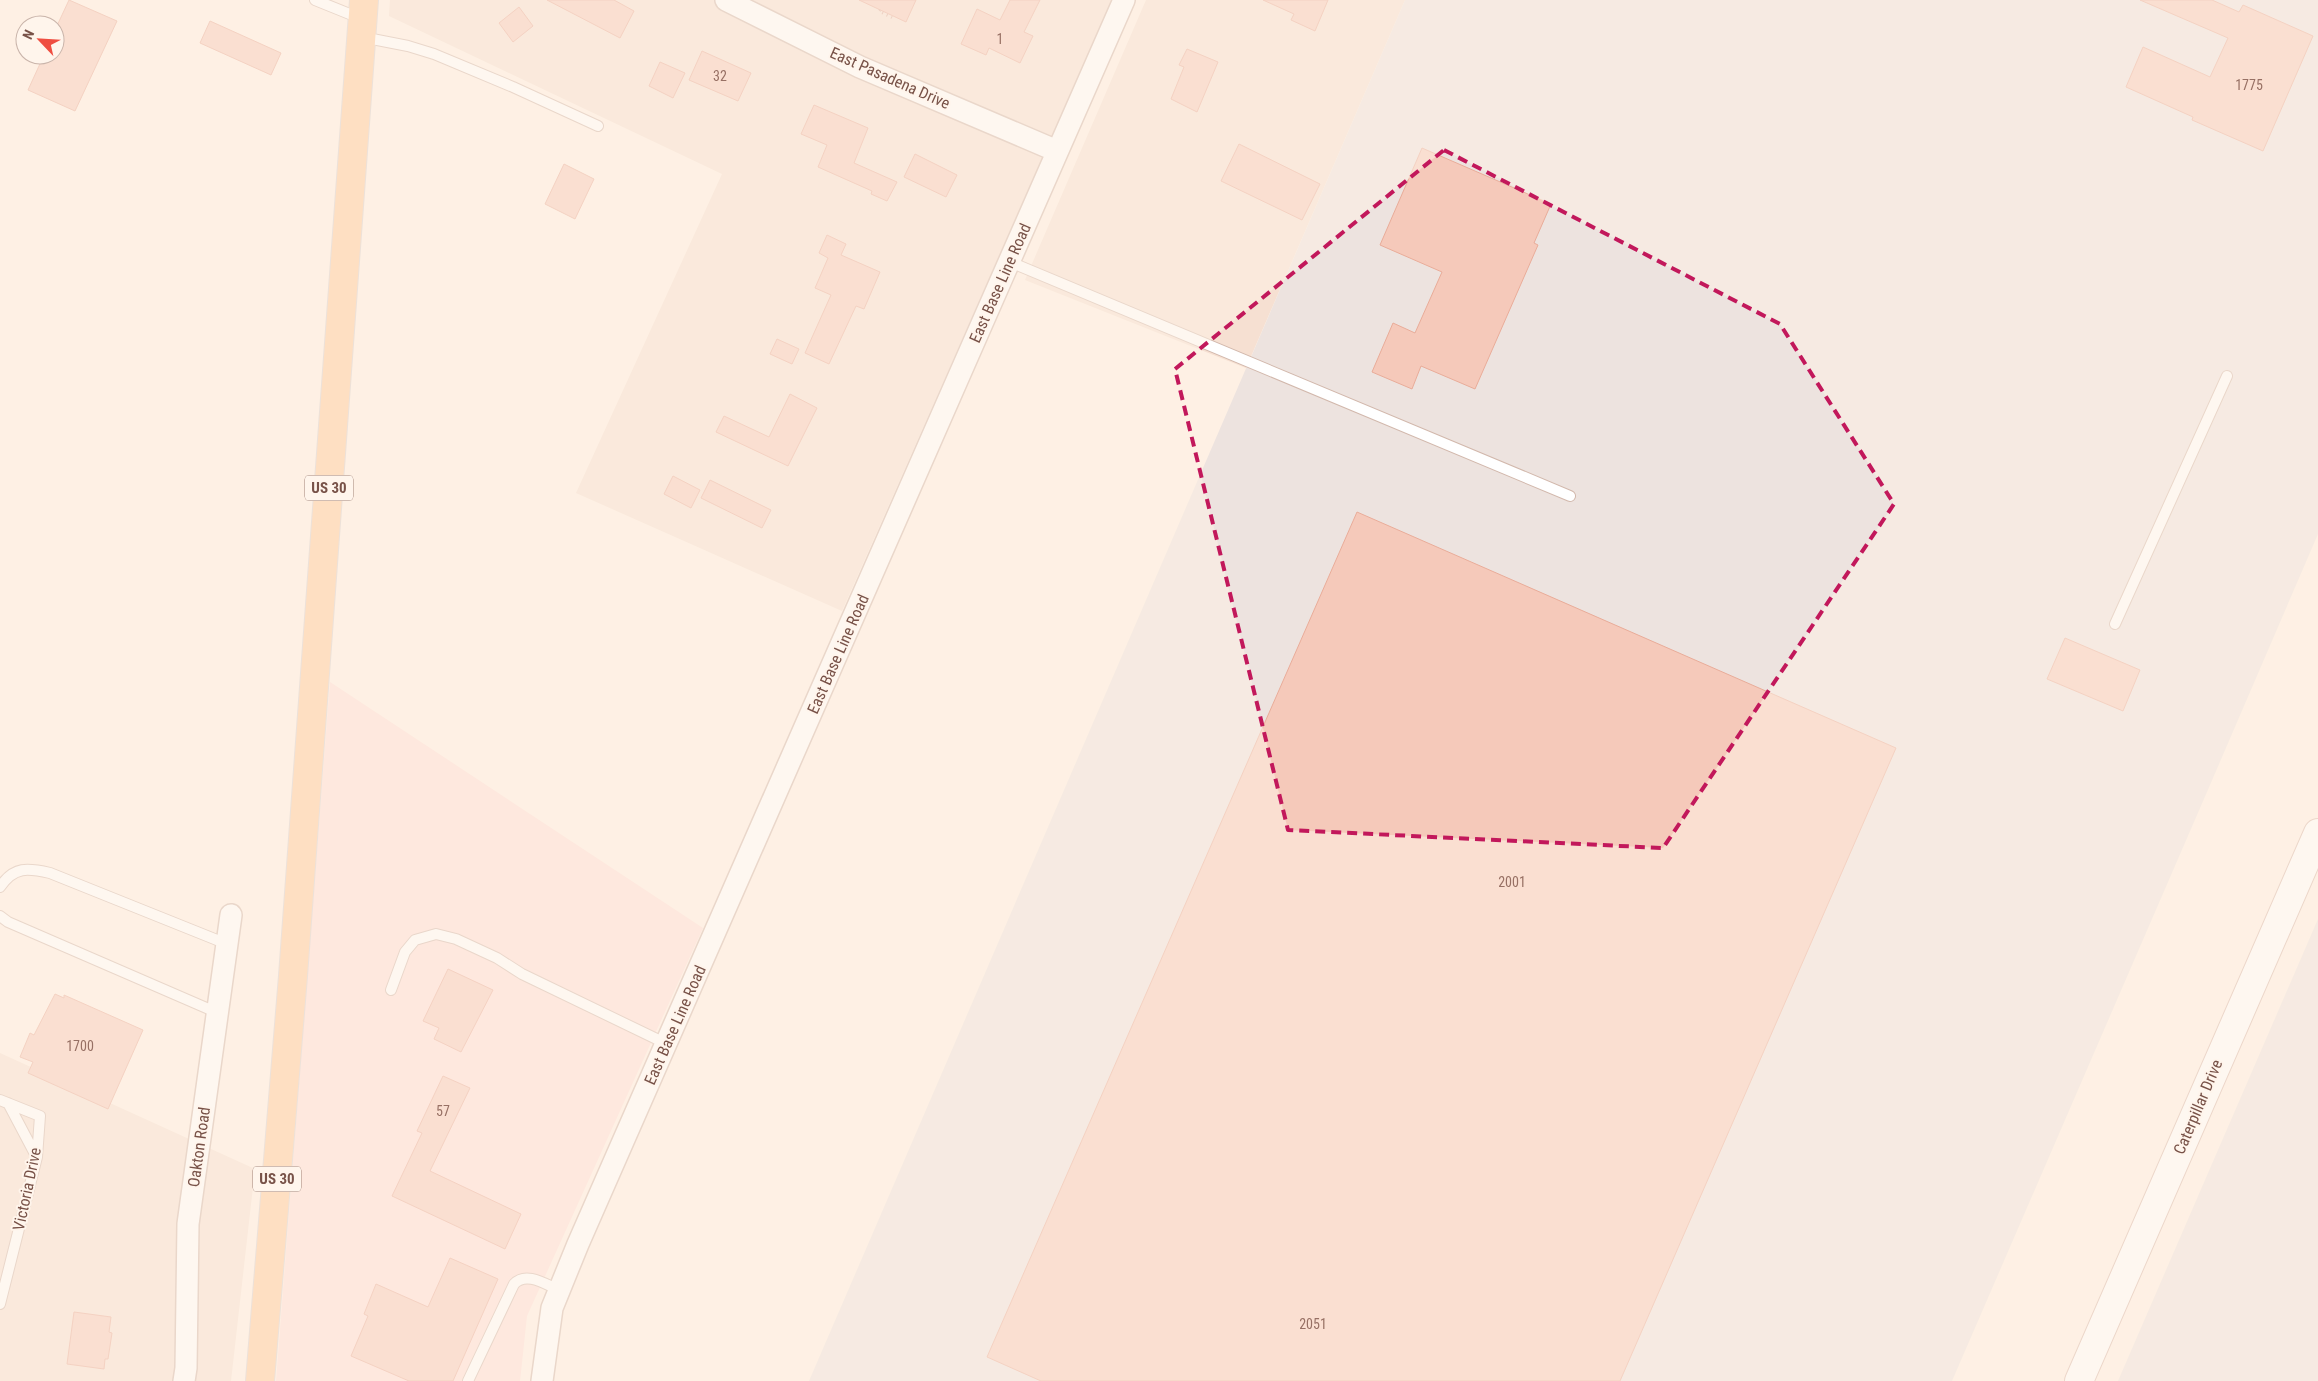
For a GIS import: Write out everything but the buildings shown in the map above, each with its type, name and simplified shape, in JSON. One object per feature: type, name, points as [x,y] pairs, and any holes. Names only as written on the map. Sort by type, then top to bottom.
[{"type":"main road","name":"US 30","points":[[260,1381],[294,969],[363,19]]},
{"type":"street","name":"East Pasadena Drive","points":[[726,0],[860,67],[1057,151]]},
{"type":"street","name":"East Base Line Road","points":[[542,1381],[556,1299],[1124,0]]},
{"type":"street","name":"Caterpillar Drive","points":[[2079,1381],[2318,833]]},
{"type":"street","name":"Oakton Road","points":[[184,1381],[186,1368],[188,1224],[231,915]]},
{"type":"lane","points":[[315,0],[363,19],[408,46],[434,54],[513,87],[598,126]]},
{"type":"lane","points":[[1010,262],[1570,496]]},
{"type":"lane","points":[[2115,624],[2227,376]]},
{"type":"lane","points":[[0,887],[14,872],[30,868],[50,873],[227,944]]},
{"type":"lane","points":[[0,916],[8,922],[218,1013]]},
{"type":"lane","points":[[391,990],[405,952],[415,940],[436,934],[456,939],[522,974],[667,1044]]},
{"type":"lane","points":[[4,1102],[37,1157]]},
{"type":"lane","name":"Victoria Drive","points":[[0,1304],[37,1157],[40,1116],[4,1102]]},
{"type":"lane","points":[[468,1381],[518,1279],[525,1277],[556,1299]]},
{"type":"path","points":[[880,10],[880,12],[893,18]]},
{"type":"highlighted area","points":[[1444,150],[1780,324],[1894,504],[1663,848],[1288,830],[1175,369]]},
{"type":"shaded area","points":[[390,0],[1112,0],[842,611],[576,493],[722,174],[389,16]]},
{"type":"shaded area","points":[[1146,0],[1405,0],[1246,368],[1025,280]]},
{"type":"shaded area","points":[[1405,0],[2318,0],[2318,534],[2210,785],[1952,1381],[809,1381]]},
{"type":"shaded area","points":[[330,682],[703,928],[527,1316],[520,1381],[276,1381]]},
{"type":"shaded area","points":[[2318,919],[2318,1381],[2118,1381]]},
{"type":"shaded area","points":[[0,1053],[255,1169],[231,1381],[0,1381]]}]
